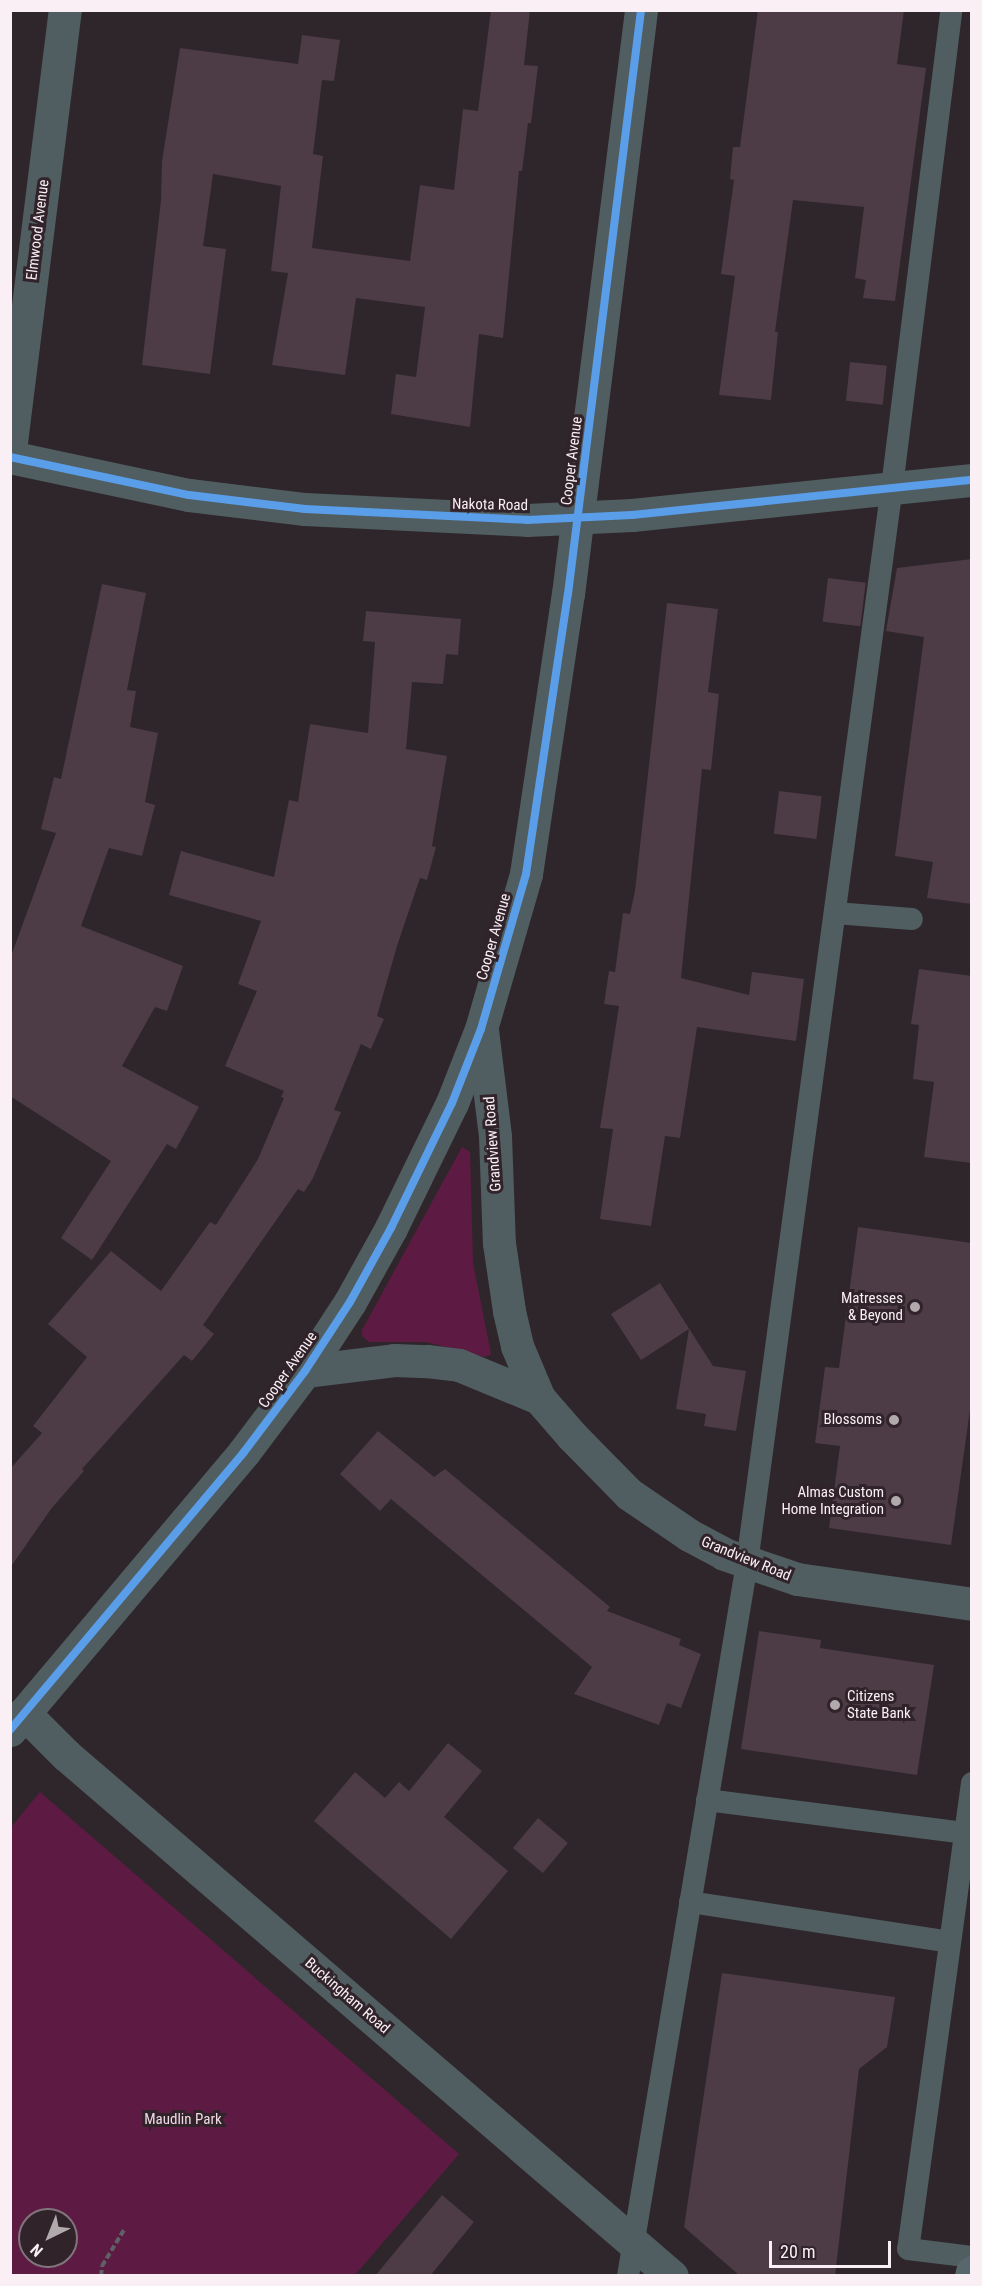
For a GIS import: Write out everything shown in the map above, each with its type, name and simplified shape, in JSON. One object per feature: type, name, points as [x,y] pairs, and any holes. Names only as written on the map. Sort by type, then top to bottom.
[{"type":"street","name":"Elmwood Avenue","points":[[10,450],[65,10]]},
{"type":"street","name":"Cooper Avenue","points":[[17,1722],[244,1452],[305,1371],[350,1302],[391,1228],[447,1112],[481,1029],[526,874],[578,519],[641,10]]},
{"type":"street","name":"Nakota Road","points":[[10,457],[189,495],[305,509],[419,517],[578,519],[972,480]]},
{"type":"street","name":"Grandview Road","points":[[481,1029],[495,1136],[500,1243],[509,1311],[517,1347],[539,1398],[629,1494],[689,1535],[747,1563],[797,1579],[972,1604]]},
{"type":"street","name":"Grandview Road","points":[[305,1371],[394,1360],[426,1361],[459,1365],[539,1398]]},
{"type":"street","name":"Buckingham Road","points":[[17,1722],[66,1755],[672,2276]]},
{"type":"lane","points":[[628,2276],[747,1563],[892,487],[951,10]]},
{"type":"lane","points":[[835,913],[912,919]]},
{"type":"lane","points":[[972,1783],[968,1833],[950,1942],[908,2249],[972,2257]]},
{"type":"lane","points":[[707,1800],[968,1833]]},
{"type":"lane","points":[[690,1902],[950,1942]]},
{"type":"path","points":[[101,2276],[102,2266],[124,2230]]},
{"type":"green space","points":[[462,1147],[470,1152],[473,1263],[491,1354],[485,1357],[426,1342],[369,1342],[362,1336],[362,1330]]},
{"type":"green space","name":"Maudlin Park","points":[[40,1792],[459,2154],[355,2275],[11,2275],[11,1827]]},
{"type":"building","points":[[491,10],[530,10],[524,65],[538,66],[531,123],[528,123],[522,171],[519,171],[503,338],[479,334],[470,427],[391,414],[396,374],[416,377],[425,307],[356,298],[345,375],[272,365],[288,273],[271,271],[281,186],[213,174],[203,246],[226,249],[210,374],[142,365],[161,200],[162,161],[180,48],[298,64],[302,35],[340,40],[334,81],[322,80],[313,154],[323,156],[312,248],[410,261],[420,185],[454,190],[463,109],[478,111]]},
{"type":"building","points":[[758,10],[904,10],[897,64],[926,68],[895,301],[863,298],[866,280],[855,278],[864,207],[793,200],[775,332],[778,332],[771,400],[719,395],[735,276],[721,274],[734,180],[730,179],[733,147],[740,147]]},
{"type":"building","points":[[850,362],[887,366],[883,405],[846,401]]},
{"type":"building","points":[[972,559],[972,904],[927,898],[933,862],[895,856],[924,637],[886,631],[897,568]]},
{"type":"building","points":[[828,578],[866,583],[860,626],[823,622]]},
{"type":"building","points":[[102,584],[146,593],[127,690],[136,691],[130,727],[158,733],[145,802],[155,805],[142,856],[109,848],[81,926],[183,966],[167,1011],[155,1007],[122,1066],[199,1107],[176,1149],[167,1144],[92,1260],[61,1238],[111,1161],[10,1096],[10,959],[56,833],[41,829],[54,777],[61,779]]},
{"type":"building","points":[[667,603],[718,609],[708,692],[719,694],[711,770],[702,769],[681,978],[749,995],[752,972],[804,979],[796,1041],[697,1027],[680,1138],[665,1136],[651,1226],[600,1219],[613,1129],[600,1128],[619,1006],[604,1004],[609,971],[615,972],[623,913],[630,914],[635,891]]},
{"type":"building","points":[[366,611],[461,619],[458,655],[446,654],[443,684],[412,682],[406,749],[447,756],[432,846],[436,847],[427,880],[420,878],[397,946],[377,1016],[384,1019],[371,1049],[361,1044],[334,1110],[341,1112],[313,1178],[304,1192],[298,1189],[203,1325],[214,1334],[192,1361],[184,1355],[82,1469],[84,1471],[51,1509],[10,1568],[10,1469],[42,1433],[33,1426],[87,1357],[48,1324],[111,1251],[161,1291],[210,1222],[216,1225],[258,1159],[284,1098],[281,1097],[284,1091],[225,1066],[257,991],[238,984],[261,921],[169,895],[181,851],[274,877],[289,800],[298,802],[310,724],[368,733],[375,642],[363,641]]},
{"type":"building","points":[[779,791],[822,796],[816,839],[774,834]]},
{"type":"building","points":[[919,969],[972,976],[972,1163],[924,1157],[934,1082],[913,1079],[919,1025],[911,1024]]},
{"type":"building","points":[[858,1227],[972,1243],[972,1396],[951,1545],[829,1528],[840,1446],[815,1443],[825,1367],[839,1368]]},
{"type":"building","points":[[660,1283],[713,1366],[746,1371],[736,1431],[704,1426],[706,1414],[676,1409],[689,1329],[641,1360],[611,1314]]},
{"type":"building","points":[[378,1431],[434,1477],[445,1469],[610,1607],[607,1611],[681,1639],[679,1645],[701,1654],[681,1708],[667,1703],[659,1725],[574,1694],[592,1667],[391,1499],[380,1511],[340,1474]]},
{"type":"building","points":[[759,1631],[821,1640],[820,1648],[934,1665],[917,1775],[741,1749]]},
{"type":"building","points":[[448,1743],[482,1771],[444,1817],[508,1871],[451,1939],[314,1821],[355,1772],[385,1798],[399,1782],[409,1791]]},
{"type":"building","points":[[538,1818],[568,1843],[543,1873],[513,1848]]},
{"type":"building","points":[[722,1973],[895,1997],[887,2047],[859,2069],[835,2276],[740,2276],[684,2227]]},
{"type":"building","points":[[442,2195],[474,2222],[430,2276],[375,2276]]},
{"type":"cycle path","points":[[10,1730],[244,1452],[305,1371],[350,1302],[391,1228],[452,1103],[481,1029],[526,874],[568,594],[641,10]]},
{"type":"cycle path","points":[[10,457],[189,495],[305,509],[527,520],[632,515],[972,480]]},
{"type":"place","name":"Matresses & Beyond","points":[[915,1307]]},
{"type":"place","name":"Blossoms","points":[[894,1420]]},
{"type":"place","name":"Almas Custom Home Integration","points":[[896,1501]]},
{"type":"place","name":"Citizens State Bank","points":[[835,1705]]}]
